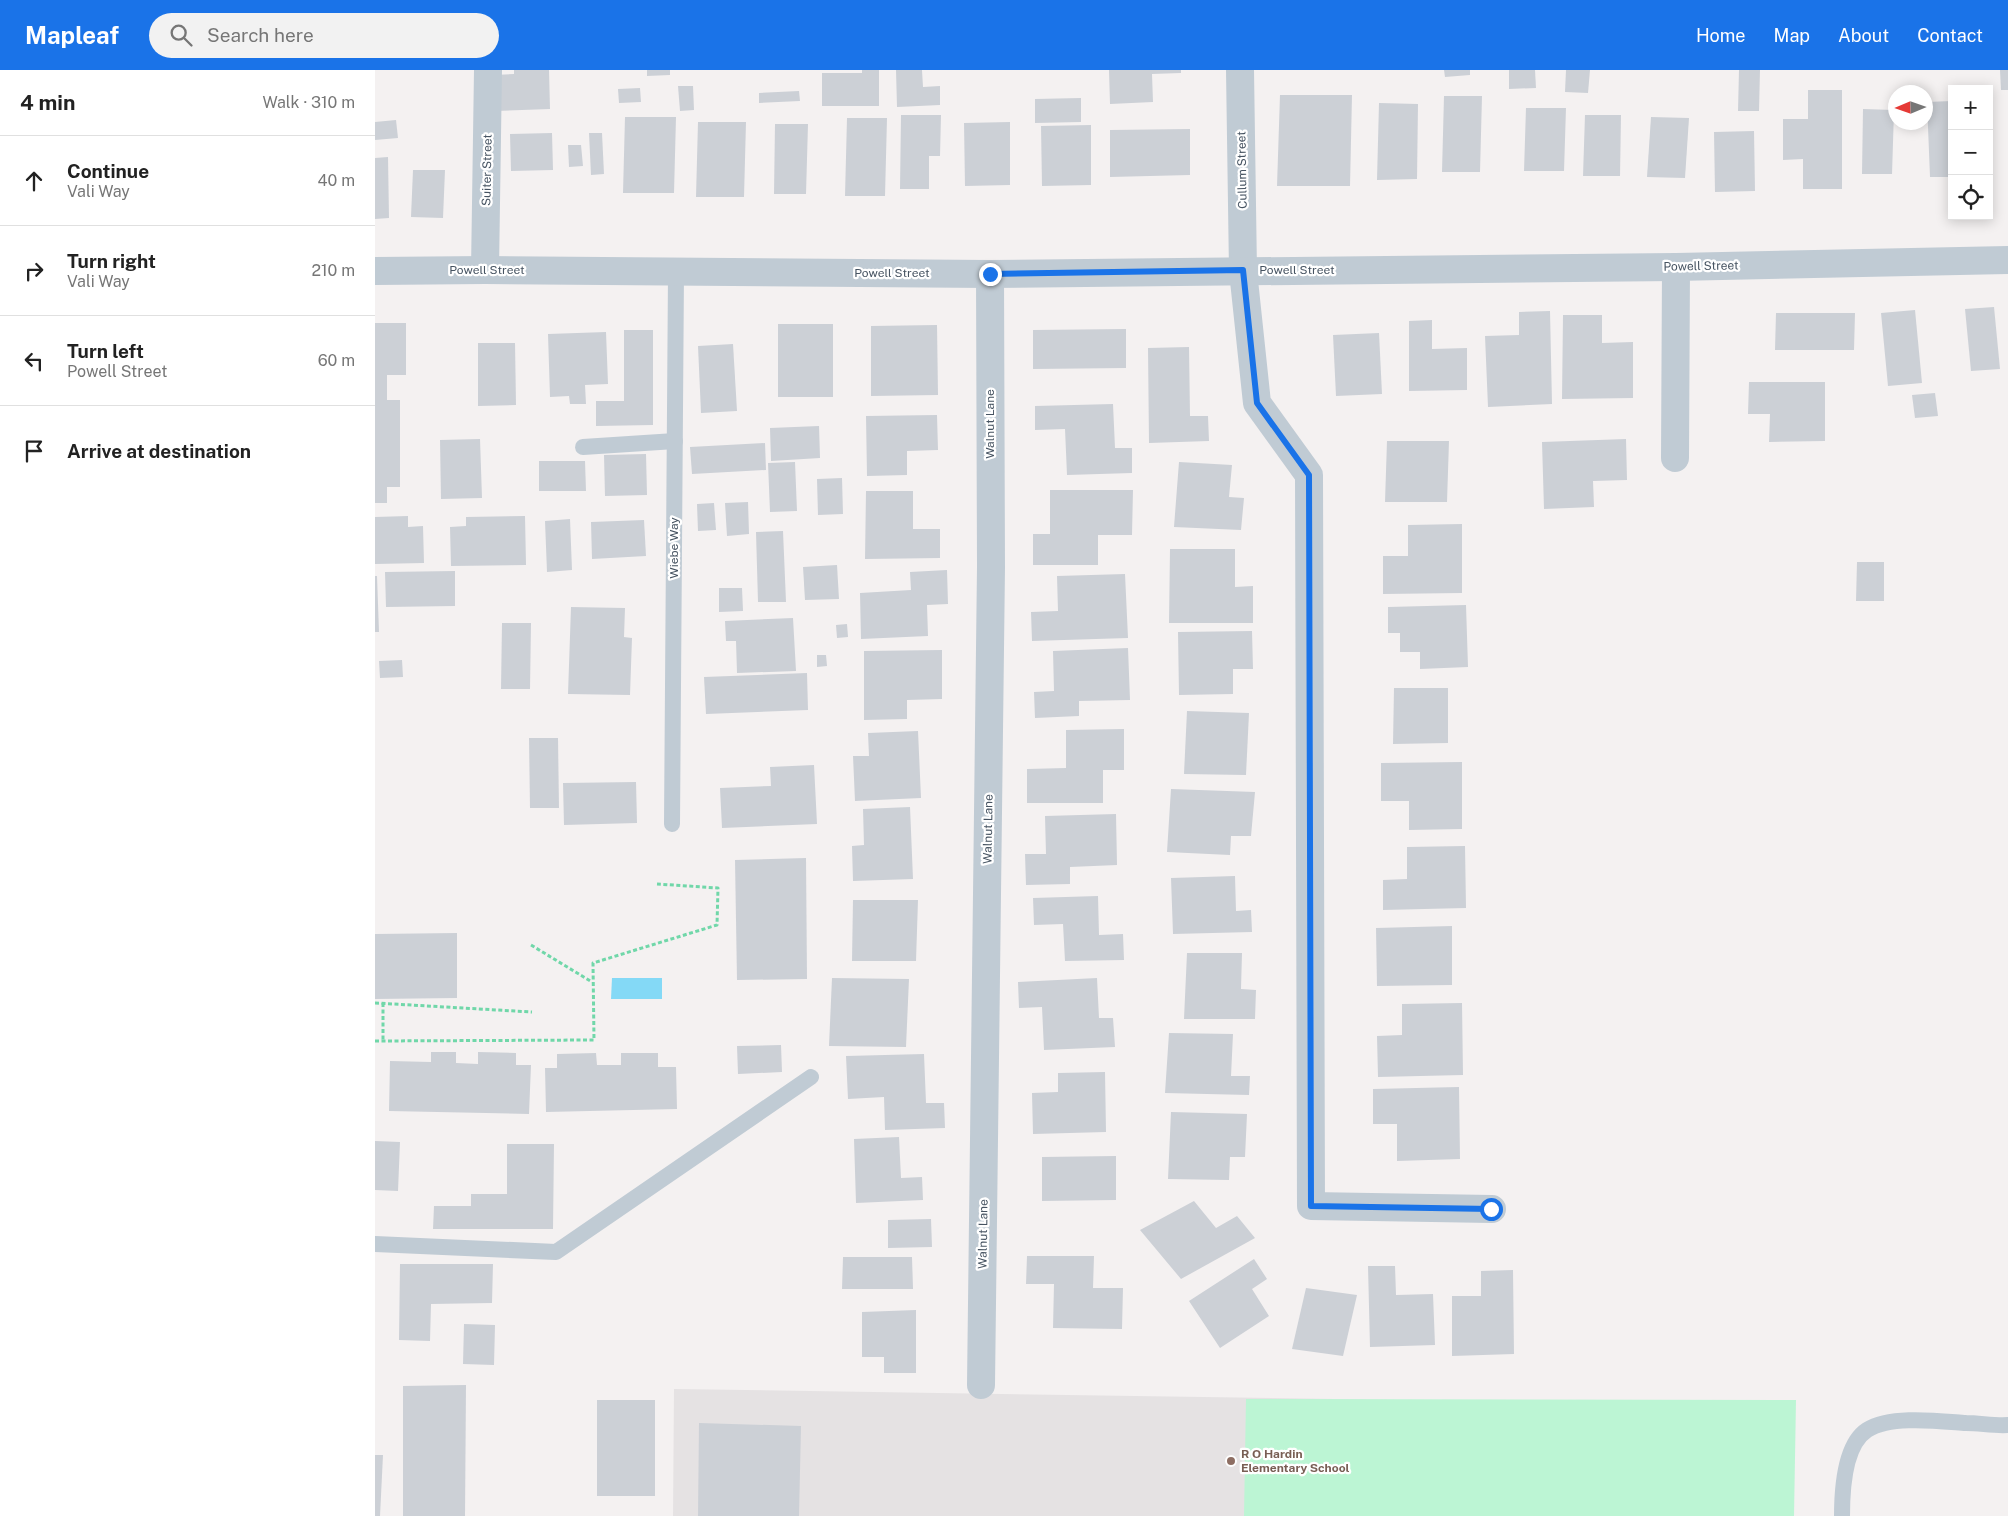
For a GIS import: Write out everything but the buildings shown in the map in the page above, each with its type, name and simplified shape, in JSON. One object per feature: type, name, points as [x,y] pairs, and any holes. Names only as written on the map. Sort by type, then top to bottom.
[{"type":"street","name":"Suiter Street","points":[[485,270],[488,70]]},
{"type":"street","name":"Cullum Street","points":[[1240,70],[1243,270],[1257,403],[1309,475],[1311,1206],[1491,1209]]},
{"type":"street","name":"Powell Street","points":[[375,271],[485,270],[990,274],[1676,267],[2008,260]]},
{"type":"street","points":[[1675,458],[1676,267]]},
{"type":"street","name":"Walnut Lane","points":[[981,1385],[991,567],[990,274]]},
{"type":"lane","name":"Wiebe Way","points":[[672,824],[676,272]]},
{"type":"lane","points":[[583,446],[675,441]]},
{"type":"lane","points":[[375,1244],[556,1252],[811,1077]]},
{"type":"lane","points":[[1842,1516],[1842,1490],[1852,1449],[1866,1431],[1889,1422],[1944,1421],[2008,1425]]},
{"type":"path","points":[[375,1041],[594,1040],[593,963],[717,925],[718,888],[657,884]]},
{"type":"path","points":[[531,945],[593,982]]},
{"type":"path","points":[[383,1002],[383,1041]]},
{"type":"path","points":[[375,1003],[532,1012]]},
{"type":"shaded area","name":"R O Hardin Elementary School","points":[[674,1389],[1790,1406],[1789,1516],[673,1516]]},
{"type":"green space","points":[[1246,1399],[1796,1400],[1794,1516],[1244,1516]]},
{"type":"water","points":[[612,978],[662,978],[662,999],[611,999]]},
{"type":"place","name":"R O Hardin Elementary School","points":[[1231,1461]]},
{"type":"route","points":[[990,274],[1243,270],[1257,403],[1309,475],[1311,1206],[1491,1209]]}]
